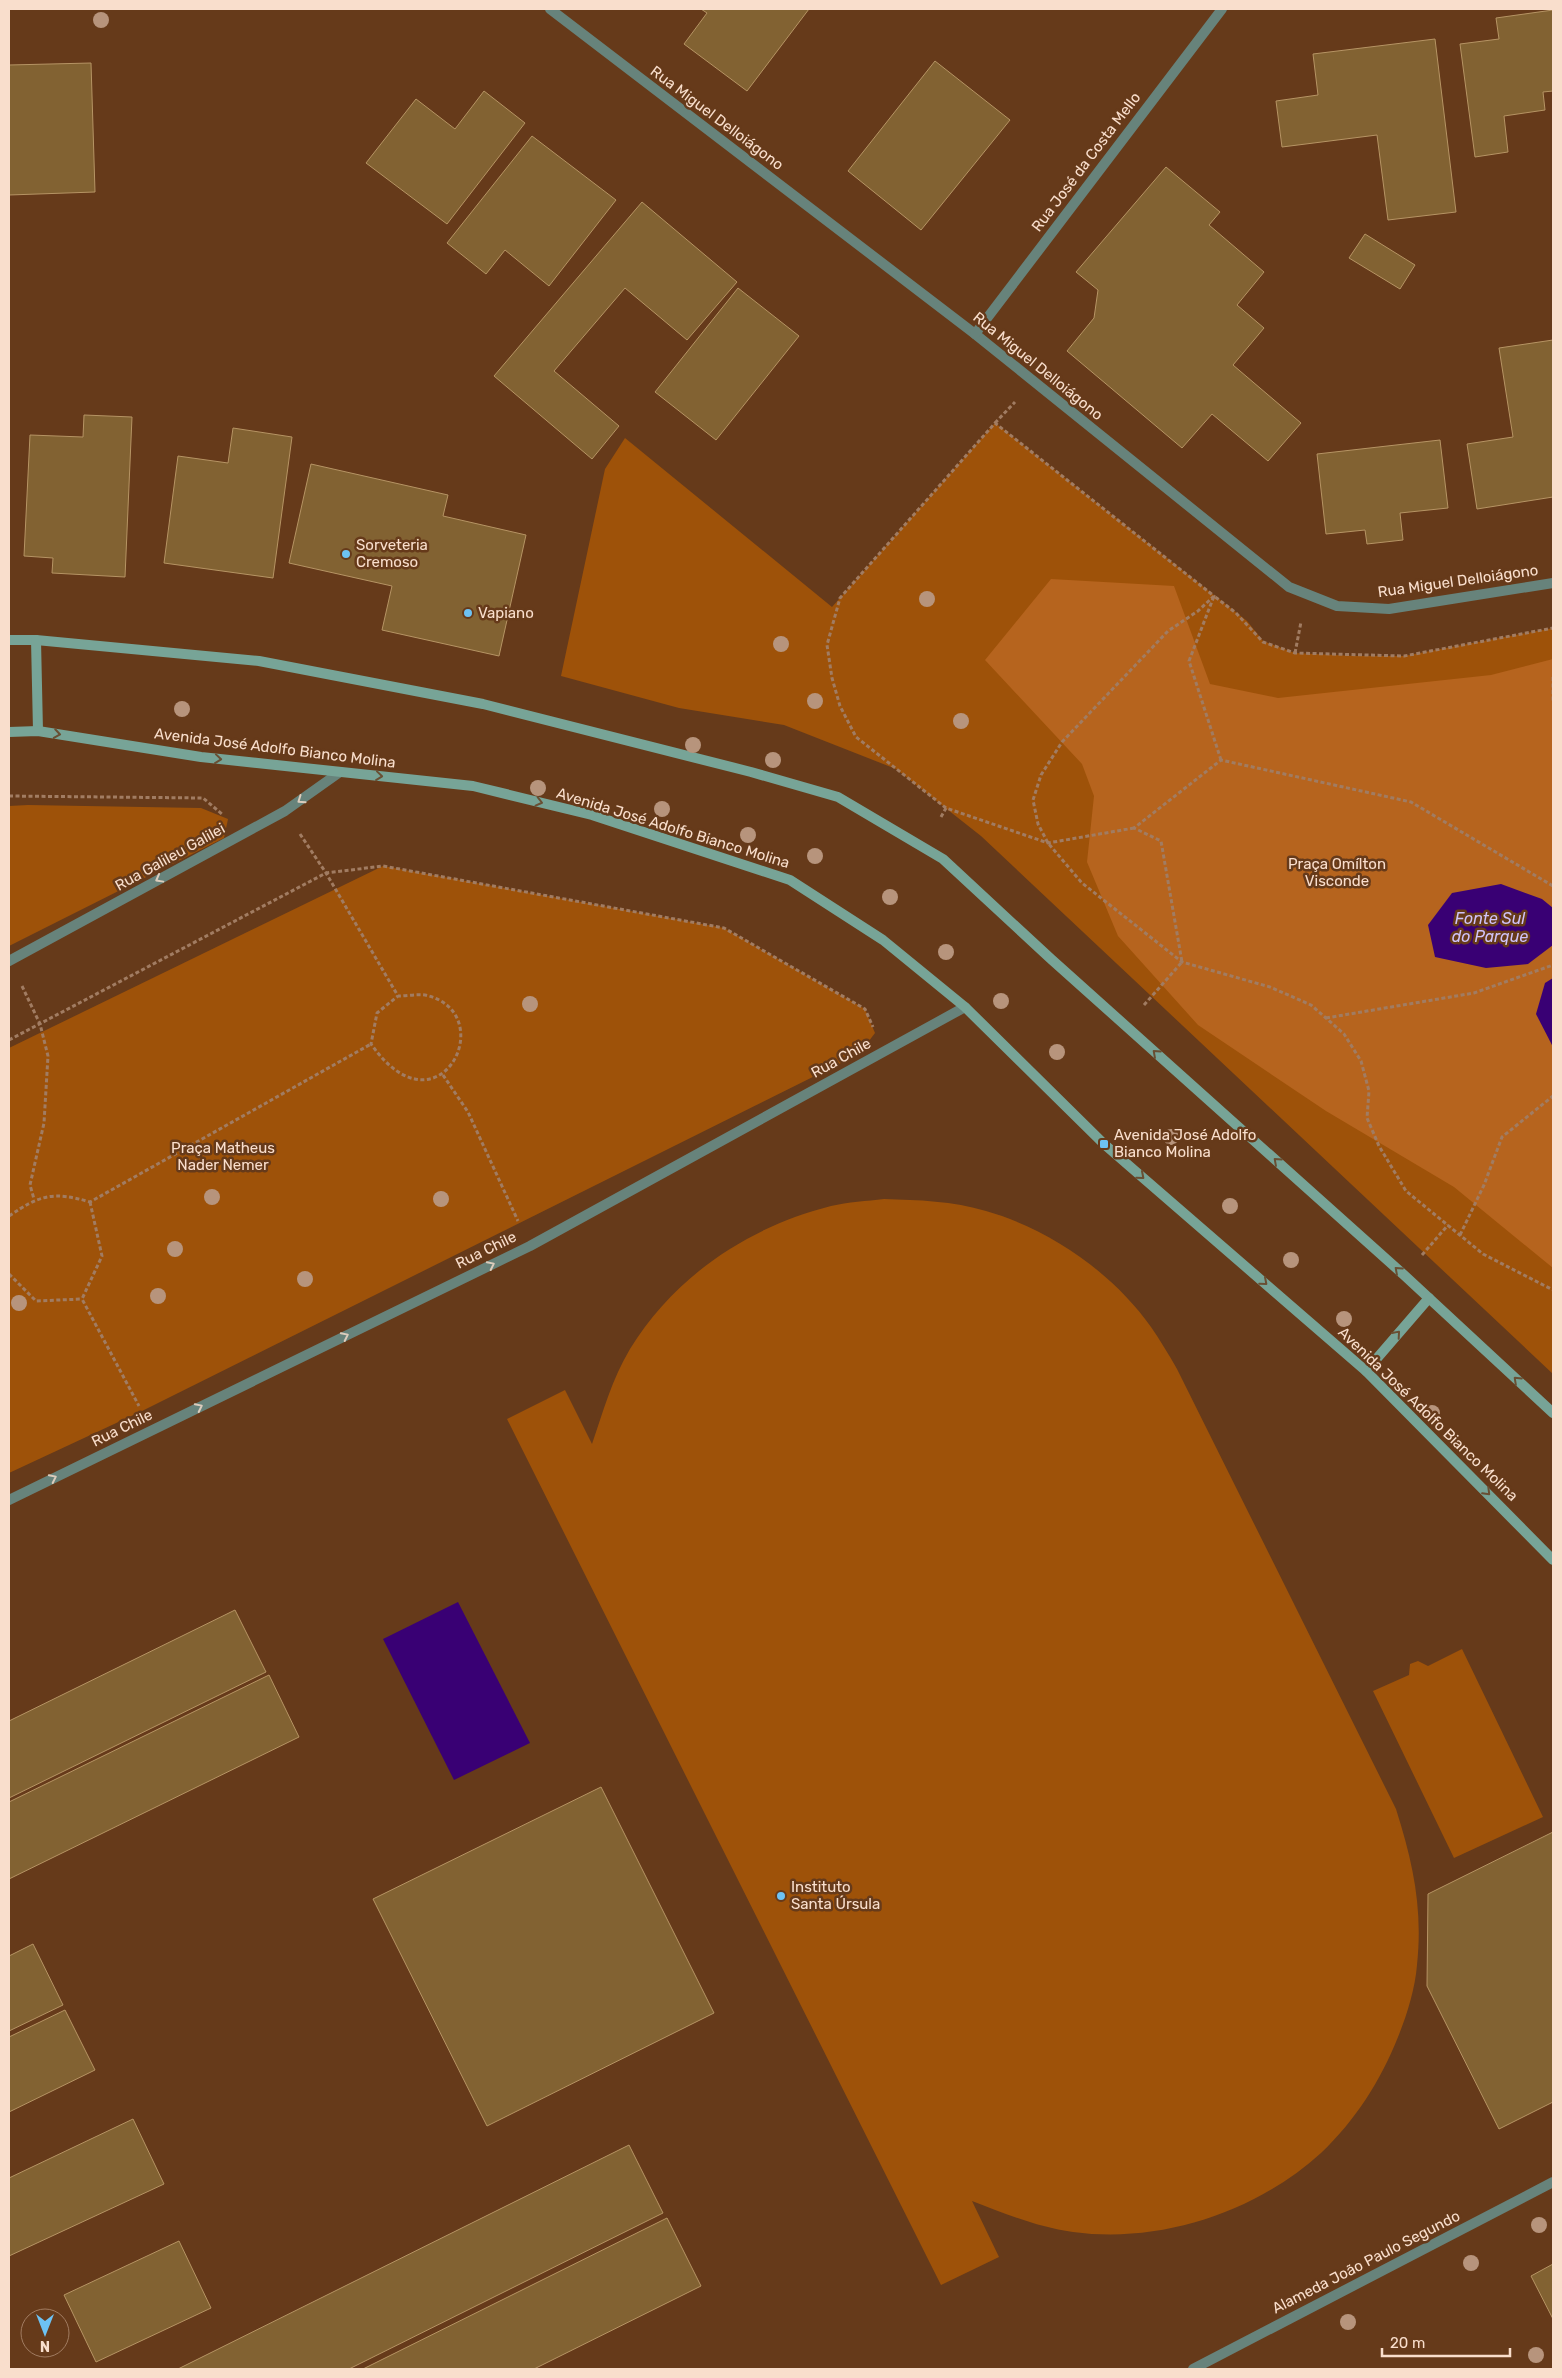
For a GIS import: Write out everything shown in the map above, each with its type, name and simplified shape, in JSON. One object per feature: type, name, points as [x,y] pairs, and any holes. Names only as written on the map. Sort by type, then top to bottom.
[{"type":"main road","points":[[9,640],[36,640],[259,661],[483,704],[751,772],[838,797],[942,859],[1404,1275],[1553,1413]]},
{"type":"main road","points":[[36,640],[38,731]]},
{"type":"main road","name":"Avenida José Adolfo Bianco Molina","points":[[9,732],[38,731],[200,757],[473,786],[592,815],[790,880],[882,940],[965,1007],[1104,1144],[1366,1371],[1553,1560]]},
{"type":"main road","points":[[1366,1371],[1429,1298]]},
{"type":"street","name":"Rua Miguel Delloiágono","points":[[550,9],[975,334],[1289,587],[1337,606],[1389,609],[1553,583]]},
{"type":"street","name":"Rua José da Costa Mello","points":[[975,334],[1222,9]]},
{"type":"street","name":"Rua Galileu Galilei","points":[[10,961],[285,811],[340,772]]},
{"type":"street","name":"Rua Chile","points":[[9,1500],[530,1246],[965,1007]]},
{"type":"street","name":"Alameda João Paulo Segundo","points":[[1193,2369],[1553,2182]]},
{"type":"path","points":[[1221,760],[1134,828],[1048,843],[946,808],[856,737],[840,706],[832,678],[827,645],[840,598],[995,424],[1236,613],[1263,642],[1295,654],[1404,656],[1553,628]]},
{"type":"path","points":[[1214,596],[1188,661],[1221,760]]},
{"type":"path","points":[[1214,596],[1168,631],[1062,742],[1041,775],[1033,800],[1038,824],[1048,843],[1082,883],[1182,962],[1270,987],[1311,1005],[1344,1034],[1361,1061],[1369,1091],[1367,1118],[1379,1146],[1406,1191],[1483,1254],[1553,1290]]},
{"type":"path","points":[[1553,677],[1553,703]]},
{"type":"path","points":[[1221,760],[1411,802],[1553,886]]},
{"type":"path","points":[[9,796],[202,798],[228,820]]},
{"type":"path","points":[[940,817],[946,808]]},
{"type":"path","points":[[285,811],[326,873],[398,996]]},
{"type":"path","points":[[1134,828],[1162,841],[1182,962]]},
{"type":"path","points":[[9,1040],[326,873],[383,866],[724,928],[865,1009],[875,1033]]},
{"type":"path","points":[[10,961],[40,1024],[48,1056],[44,1123],[30,1184],[34,1199]]},
{"type":"path","points":[[1126,1026],[1182,962]]},
{"type":"path","points":[[1326,1018],[1474,993],[1553,965]]},
{"type":"path","points":[[9,1216],[34,1199],[65,1195],[90,1202],[371,1044],[377,1013],[398,996],[424,995],[446,1004],[458,1019],[462,1041],[454,1060],[443,1076],[425,1081],[393,1070],[371,1044]]},
{"type":"path","points":[[443,1076],[468,1112],[530,1246]]},
{"type":"path","points":[[1460,1235],[1484,1185],[1502,1137],[1553,1096]]},
{"type":"path","points":[[82,1299],[102,1256],[90,1202]]},
{"type":"path","points":[[1404,1275],[1448,1225]]},
{"type":"path","points":[[9,1274],[36,1301],[82,1299]]},
{"type":"path","points":[[82,1299],[152,1430]]},
{"type":"green space","name":"Praça Omílton Visconde","points":[[995,423],[1247,621],[1263,641],[1295,653],[1404,656],[1553,628],[1553,1374],[981,836],[896,769],[784,725],[679,708],[561,676],[605,469],[625,438],[832,607]]},
{"type":"green space","points":[[1051,579],[1174,586],[1210,684],[1278,698],[1491,675],[1553,659],[1553,1268],[1454,1187],[1326,1111],[1198,1025],[1118,936],[1087,862],[1094,796],[1082,764],[985,660]]},
{"type":"green space","points":[[9,806],[201,808],[228,819],[224,838],[9,946]]},
{"type":"green space","name":"Praça Matheus Nader Nemer","points":[[383,866],[724,928],[865,1009],[875,1033],[859,1054],[142,1411],[9,1473],[9,1048]]},
{"type":"green space","points":[[884,1199],[961,1205],[1010,1219],[1033,1229],[1078,1255],[1098,1271],[1118,1288],[1151,1327],[1177,1369],[1396,1809],[1412,1867],[1419,1924],[1417,1965],[1412,1993],[1401,2029],[1384,2069],[1356,2114],[1345,2127],[1321,2153],[1295,2174],[1267,2192],[1237,2207],[1206,2219],[1173,2228],[1140,2233],[1106,2234],[1060,2230],[1022,2220],[972,2201],[999,2257],[941,2285],[507,1419],[565,1390],[592,1444],[613,1384],[630,1349],[648,1323],[691,1277],[743,1241],[800,1215],[831,1206]]},
{"type":"green space","points":[[1462,1649],[1543,1817],[1454,1858],[1373,1691],[1409,1675],[1410,1664],[1418,1661],[1428,1666]]},
{"type":"water","name":"Fonte Sul do Parque","points":[[1501,884],[1542,899],[1553,908],[1553,945],[1528,964],[1486,968],[1435,957],[1428,925],[1452,893]]},
{"type":"water","points":[[1553,978],[1553,1047],[1536,1014],[1545,983]]},
{"type":"water","points":[[458,1602],[530,1743],[454,1780],[383,1639]]},
{"type":"building","points":[[701,9],[809,9],[747,91],[684,44],[707,13]]},
{"type":"building","points":[[1553,10],[1553,91],[1543,92],[1545,110],[1504,116],[1508,152],[1475,157],[1460,44],[1499,39],[1496,18]]},
{"type":"building","points":[[1435,39],[1456,212],[1388,220],[1377,135],[1282,147],[1276,101],[1318,95],[1313,54]]},
{"type":"building","points":[[935,61],[1010,120],[921,230],[848,171]]},
{"type":"building","points":[[91,63],[95,192],[9,195],[9,65]]},
{"type":"building","points":[[484,91],[525,123],[447,224],[366,163],[416,99],[455,129]]},
{"type":"building","points":[[532,136],[616,200],[549,286],[505,250],[486,274],[447,243]]},
{"type":"building","points":[[1166,167],[1220,212],[1209,225],[1264,272],[1237,305],[1264,328],[1233,365],[1301,423],[1268,461],[1212,414],[1182,448],[1067,351],[1094,318],[1098,290],[1076,272]]},
{"type":"building","points":[[642,202],[737,282],[687,340],[625,288],[554,371],[619,426],[592,459],[494,376]]},
{"type":"building","points":[[1365,234],[1415,265],[1400,289],[1349,258]]},
{"type":"building","points":[[738,288],[799,336],[716,440],[655,392]]},
{"type":"building","points":[[1553,340],[1553,497],[1477,509],[1467,444],[1513,437],[1499,348]]},
{"type":"building","points":[[84,415],[132,417],[125,577],[52,573],[53,558],[24,556],[30,435],[83,437]]},
{"type":"building","points":[[233,428],[292,437],[273,578],[164,563],[178,456],[228,463]]},
{"type":"building","points":[[1440,440],[1448,508],[1400,513],[1403,540],[1367,544],[1365,530],[1326,534],[1317,454]]},
{"type":"building","points":[[311,464],[448,495],[443,516],[526,535],[499,656],[382,630],[392,586],[289,563]]},
{"type":"building","points":[[235,1610],[266,1672],[9,1798],[9,1721]]},
{"type":"building","points":[[269,1675],[299,1737],[9,1879],[9,1802]]},
{"type":"building","points":[[601,1787],[714,2013],[487,2126],[373,1899]]},
{"type":"building","points":[[1553,1832],[1553,2102],[1499,2129],[1427,1986],[1428,1894]]},
{"type":"building","points":[[33,1944],[63,2005],[9,2031],[9,1956]]},
{"type":"building","points":[[65,2010],[95,2070],[9,2112],[9,2037]]},
{"type":"building","points":[[133,2119],[164,2184],[9,2256],[9,2178]]},
{"type":"building","points":[[629,2145],[663,2213],[349,2369],[178,2369]]},
{"type":"building","points":[[667,2218],[701,2286],[534,2369],[363,2369]]},
{"type":"building","points":[[179,2241],[211,2308],[96,2362],[64,2295]]},
{"type":"building","points":[[1553,2264],[1553,2319],[1531,2276]]},
{"type":"place","name":"Sorveteria Cremoso","points":[[346,554]]},
{"type":"place","name":"Vapiano","points":[[468,613]]},
{"type":"place","name":"Avenida José Adolfo Bianco Molina","points":[[1104,1144]]},
{"type":"place","name":"Instituto Santa Úrsula","points":[[781,1896]]}]
